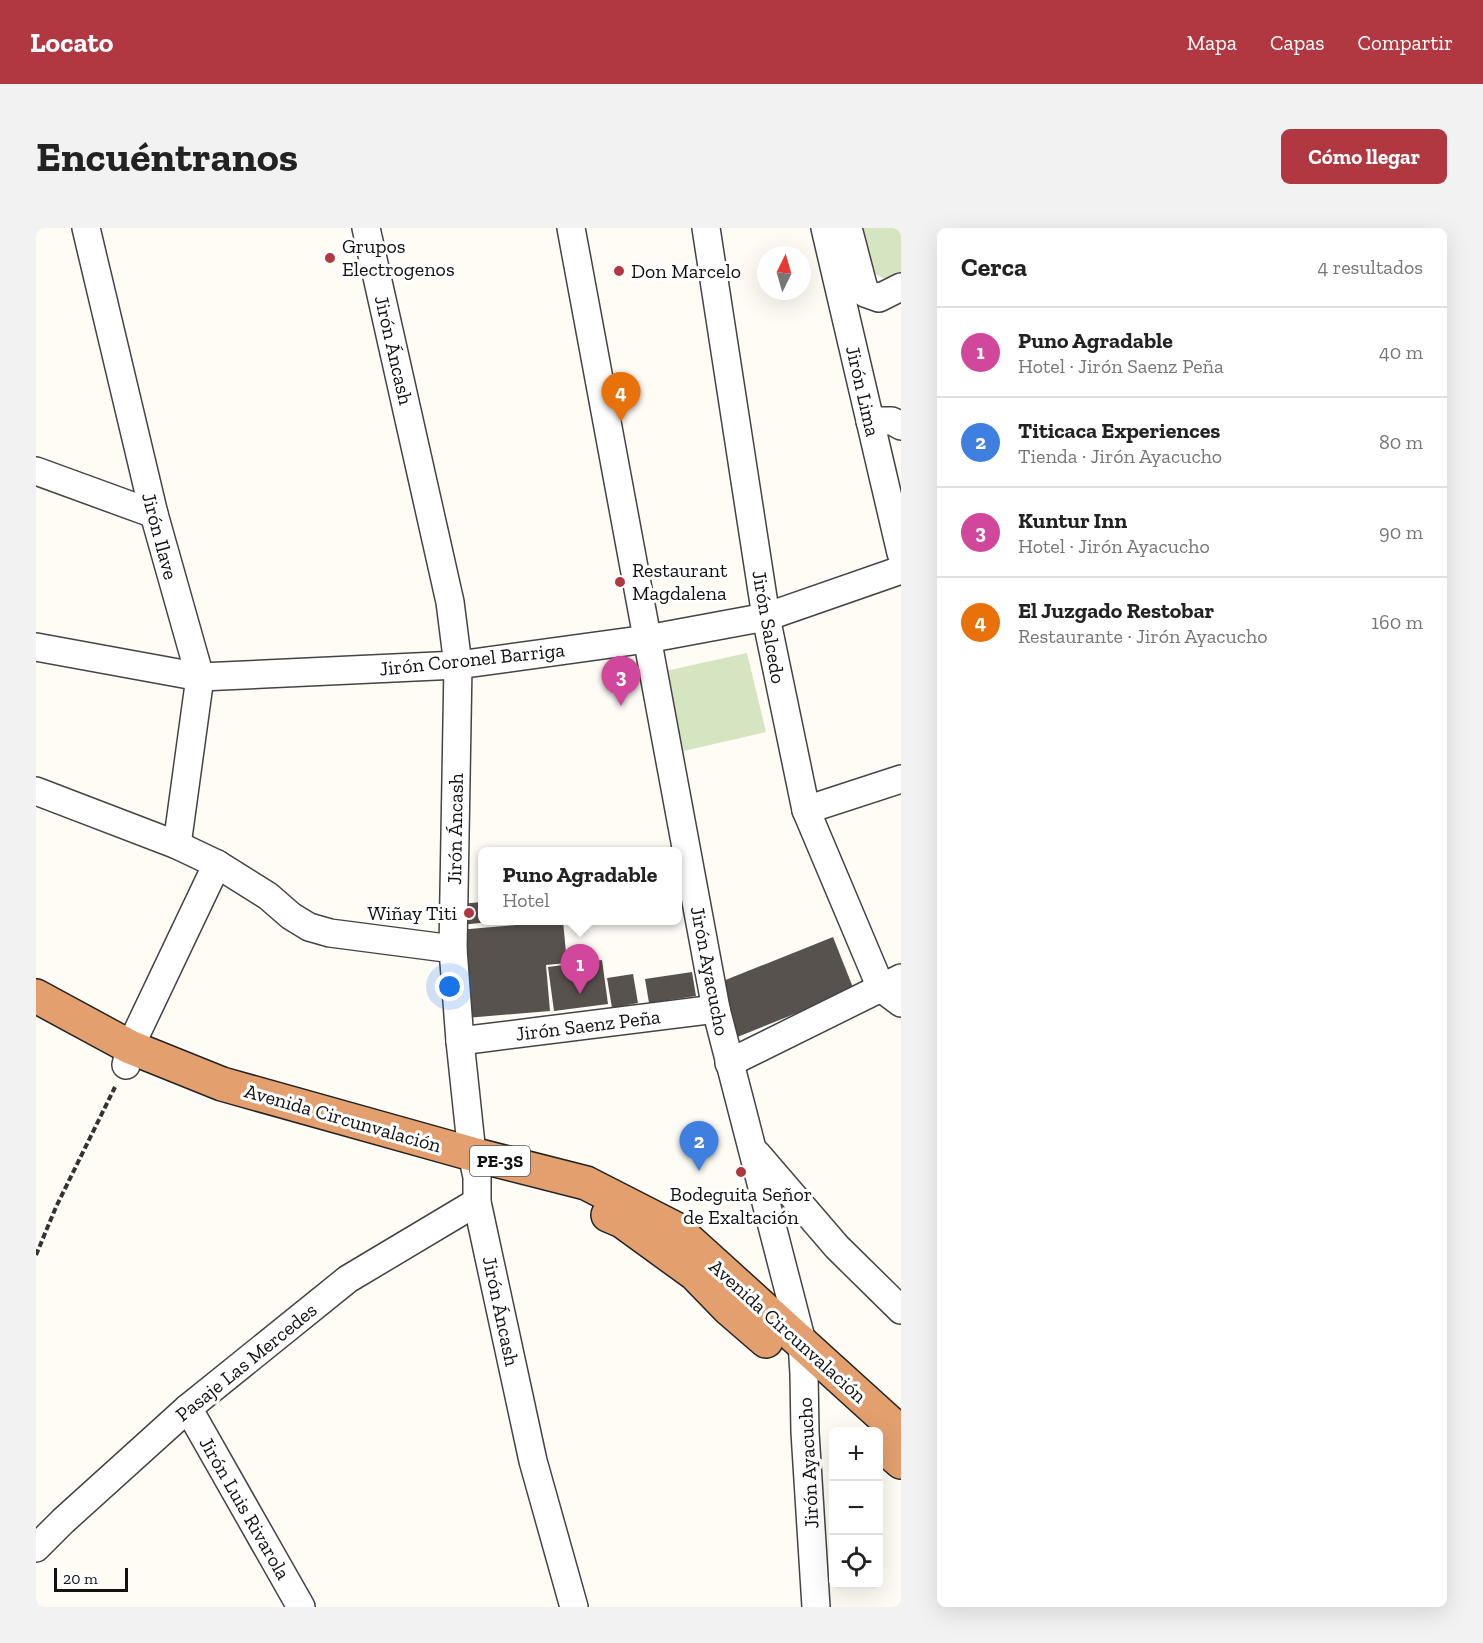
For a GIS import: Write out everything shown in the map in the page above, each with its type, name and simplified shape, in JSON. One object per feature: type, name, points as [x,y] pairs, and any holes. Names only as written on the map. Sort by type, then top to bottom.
[{"type":"highway","name":"Avenida Circunvalación","points":[[36,996],[128,1056]]},
{"type":"highway","name":"Avenida Circunvalación","points":[[36,1017],[128,1056],[222,1084],[475,1178],[571,1199],[622,1221],[695,1274],[729,1309],[863,1427]]},
{"type":"highway","name":"Avenida Circunvalación","points":[[475,1178],[586,1183],[676,1229],[901,1433]]},
{"type":"highway","points":[[883,1446],[901,1462]]},
{"type":"street","name":"Jirón Ilave","points":[[86,228],[154,514],[200,677],[177,845]]},
{"type":"street","name":"Jirón Áncash","points":[[366,228],[450,602],[458,664],[453,949],[460,1041],[475,1178],[533,1461],[574,1607]]},
{"type":"street","name":"Jirón Ayacucho","points":[[571,228],[716,1009],[802,1342],[816,1607]]},
{"type":"street","name":"Jirón Salcedo","points":[[706,228],[766,616],[806,810],[894,990]]},
{"type":"street","name":"Jirón Lima","points":[[825,228],[901,553]]},
{"type":"street","points":[[848,228],[865,293],[879,298],[901,287]]},
{"type":"street","points":[[870,421],[892,421],[901,426]]},
{"type":"street","points":[[36,471],[154,514]]},
{"type":"street","name":"Jirón Coronel Barriga","points":[[36,648],[200,677],[458,664],[647,639],[766,616],[901,570]]},
{"type":"street","points":[[806,810],[901,779]]},
{"type":"street","points":[[36,791],[177,845],[217,864],[268,896],[291,916],[309,927],[330,933],[453,949]]},
{"type":"street","points":[[128,1056],[217,864]]},
{"type":"street","points":[[729,1063],[894,990]]},
{"type":"street","name":"Jirón Saenz Peña","points":[[460,1041],[716,1009]]},
{"type":"street","points":[[752,1148],[837,1247],[901,1310]]},
{"type":"street","name":"Pasaje Las Mercedes","points":[[36,1548],[188,1408],[475,1178]]},
{"type":"street","name":"Jirón Luis Rivarola","points":[[188,1408],[301,1607]]},
{"type":"path","points":[[36,1255],[56,1207],[128,1056]]},
{"type":"green space","points":[[861,228],[901,228],[901,273],[885,279],[875,274]]},
{"type":"green space","points":[[747,653],[766,732],[662,756],[643,676]]},
{"type":"building","points":[[478,902],[478,923],[461,925],[460,904]]},
{"type":"building","points":[[516,925],[563,925],[567,963],[546,965],[550,1011],[466,1018],[458,930]]},
{"type":"building","points":[[833,937],[854,990],[735,1038],[713,985]]},
{"type":"building","points":[[602,960],[608,1004],[554,1011],[548,967]]},
{"type":"building","points":[[692,972],[696,996],[649,1003],[645,979]]},
{"type":"building","points":[[633,974],[638,1003],[612,1008],[607,978]]},
{"type":"place","name":"Grupos Electrogenos","points":[[330,258]]},
{"type":"place","name":"Don Marcelo","points":[[619,271]]},
{"type":"place","name":"El Juzgado Restobar","points":[[621,422]]},
{"type":"place","name":"Restaurant Magdalena","points":[[620,582]]},
{"type":"place","name":"Kuntur Inn","points":[[621,706]]},
{"type":"place","name":"Wiñay Titi","points":[[469,913]]},
{"type":"place","name":"Puno Agradable","points":[[580,994]]},
{"type":"place","name":"Titicaca Experiences","points":[[699,1171]]},
{"type":"place","name":"Bodeguita Señor de Exaltación","points":[[741,1172]]}]
